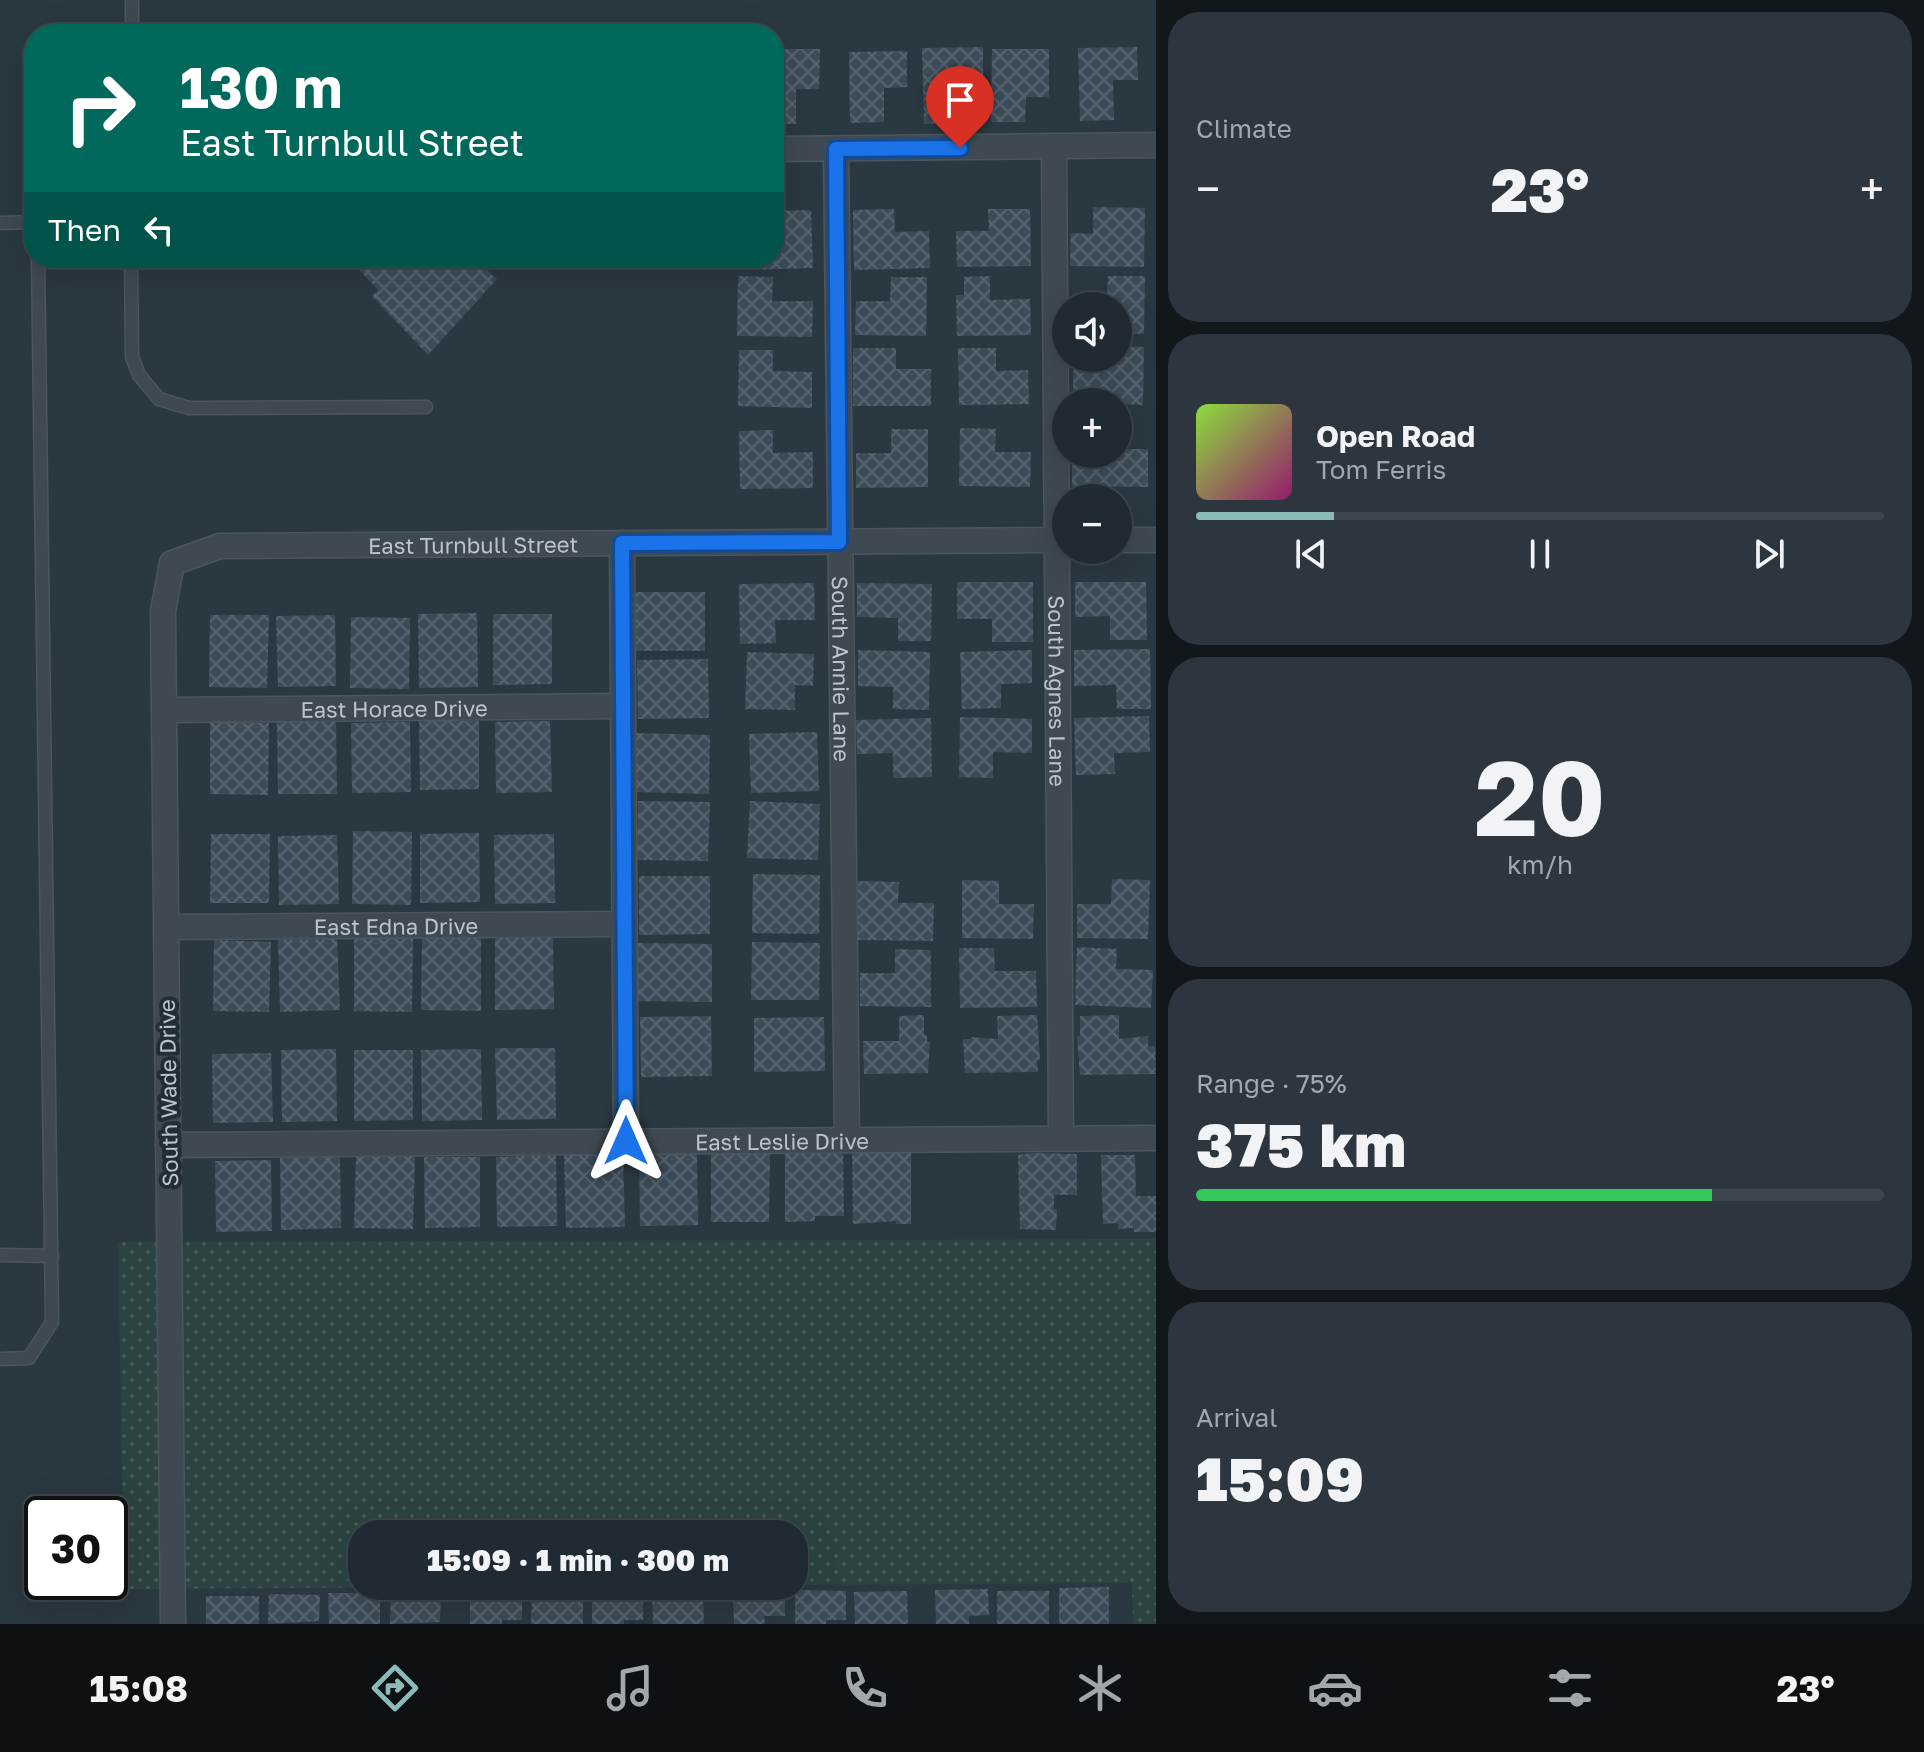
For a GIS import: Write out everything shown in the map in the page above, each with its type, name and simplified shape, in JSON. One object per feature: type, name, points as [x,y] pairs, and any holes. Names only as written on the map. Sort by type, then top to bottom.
[{"type":"street","points":[[784,149],[1156,145]]},
{"type":"street","name":"South Agnes Lane","points":[[1054,147],[1060,484]]},
{"type":"street","name":"South Annie Lane","points":[[836,149],[847,1140]]},
{"type":"street","name":"East Turnbull Street","points":[[172,563],[220,546],[1052,540]]},
{"type":"street","points":[[1132,540],[1156,540]]},
{"type":"street","points":[[622,543],[626,1141]]},
{"type":"street","name":"South Wade Drive","points":[[172,563],[163,611],[173,1624]]},
{"type":"street","name":"South Agnes Lane","points":[[1061,564],[1061,1138]]},
{"type":"street","name":"East Horace Drive","points":[[164,710],[623,706]]},
{"type":"street","name":"East Edna Drive","points":[[166,927],[625,924]]},
{"type":"street","name":"East Leslie Drive","points":[[168,1145],[1156,1138]]},
{"type":"lane","points":[[132,0],[132,24]]},
{"type":"lane","points":[[0,223],[24,222]]},
{"type":"lane","points":[[0,1359],[29,1358],[52,1322],[38,268]]},
{"type":"lane","points":[[131,268],[132,357],[139,375],[159,399],[189,408],[426,407]]},
{"type":"lane","points":[[0,1255],[52,1256]]},
{"type":"green space","points":[[1156,1239],[1156,1624],[1133,1624],[1132,1583],[808,1585],[808,1520],[348,1520],[348,1588],[128,1589],[128,1496],[122,1496],[118,1242]]},
{"type":"building","points":[[983,47],[983,83],[959,83],[960,123],[924,124],[922,48]]},
{"type":"building","points":[[1137,47],[1138,80],[1113,80],[1114,120],[1080,121],[1078,48]]},
{"type":"building","points":[[784,49],[820,49],[819,89],[796,89],[796,124],[784,124]]},
{"type":"building","points":[[992,49],[1049,49],[1049,97],[1026,97],[1025,122],[991,122]]},
{"type":"building","points":[[907,51],[907,87],[884,88],[884,122],[850,123],[849,52]]},
{"type":"building","points":[[1093,207],[1145,208],[1144,267],[1070,266],[1071,233],[1093,234]]},
{"type":"building","points":[[894,209],[895,232],[929,231],[930,268],[854,270],[853,210]]},
{"type":"building","points":[[988,209],[1030,209],[1031,266],[957,267],[956,231],[989,231]]},
{"type":"building","points":[[811,210],[813,268],[739,270],[784,268],[784,211]]},
{"type":"building","points":[[358,268],[485,268],[497,279],[428,355],[372,296],[378,290]]},
{"type":"building","points":[[738,276],[773,277],[772,301],[813,301],[812,337],[737,336]]},
{"type":"building","points":[[990,276],[990,300],[1030,299],[1031,335],[957,336],[956,295],[964,295],[964,277]]},
{"type":"building","points":[[1108,276],[1145,276],[1144,334],[1132,334],[1132,292],[1107,292]]},
{"type":"building","points":[[891,277],[927,277],[926,336],[855,335],[856,301],[890,301]]},
{"type":"building","points":[[1132,347],[1144,347],[1143,405],[1132,405],[1132,388],[1073,388],[1073,372],[1132,372]]},
{"type":"building","points":[[853,348],[896,348],[896,369],[931,369],[931,406],[853,406]]},
{"type":"building","points":[[958,348],[996,348],[996,371],[1028,370],[1029,404],[959,405]]},
{"type":"building","points":[[739,350],[773,350],[773,371],[812,372],[812,408],[738,406]]},
{"type":"building","points":[[960,428],[996,429],[995,452],[1031,452],[1030,487],[959,486]]},
{"type":"building","points":[[891,429],[928,429],[928,487],[856,488],[856,453],[891,453]]},
{"type":"building","points":[[773,430],[773,453],[813,452],[813,488],[740,489],[739,431]]},
{"type":"building","points":[[1132,449],[1148,449],[1148,487],[1072,484],[1072,468],[1132,468]]},
{"type":"building","points":[[957,582],[1033,582],[1033,642],[992,642],[992,619],[957,619]]},
{"type":"building","points":[[1075,582],[1146,582],[1147,640],[1110,640],[1110,616],[1075,617]]},
{"type":"building","points":[[814,583],[815,620],[775,620],[776,643],[740,644],[739,584]]},
{"type":"building","points":[[857,583],[932,584],[931,641],[898,641],[898,618],[857,617]]},
{"type":"building","points":[[635,592],[705,592],[705,651],[635,651]]},
{"type":"building","points":[[477,613],[478,687],[419,688],[418,614]]},
{"type":"building","points":[[493,614],[552,614],[552,684],[493,685]]},
{"type":"building","points":[[210,615],[269,615],[267,688],[209,687]]},
{"type":"building","points":[[335,615],[336,686],[278,687],[276,616]]},
{"type":"building","points":[[351,617],[410,618],[409,689],[350,688]]},
{"type":"building","points":[[1150,649],[1151,709],[1117,709],[1116,685],[1074,686],[1074,650]]},
{"type":"building","points":[[858,650],[930,652],[929,710],[893,709],[893,687],[858,686]]},
{"type":"building","points":[[1032,650],[1032,683],[1001,684],[1001,708],[962,709],[960,652]]},
{"type":"building","points":[[747,652],[814,654],[813,686],[795,685],[795,710],[745,709]]},
{"type":"building","points":[[708,659],[709,718],[638,719],[637,660]]},
{"type":"building","points":[[1149,716],[1150,752],[1114,753],[1115,774],[1076,775],[1074,718]]},
{"type":"building","points":[[960,717],[1032,719],[1032,753],[993,752],[993,778],[959,777]]},
{"type":"building","points":[[931,718],[932,777],[893,778],[893,753],[857,754],[856,720]]},
{"type":"building","points":[[336,721],[337,794],[278,794],[277,722]]},
{"type":"building","points":[[419,721],[479,721],[479,789],[420,790]]},
{"type":"building","points":[[550,721],[552,792],[496,793],[495,722]]},
{"type":"building","points":[[410,722],[411,792],[352,793],[351,723]]},
{"type":"building","points":[[210,723],[269,723],[268,795],[210,794]]},
{"type":"building","points":[[817,732],[819,791],[751,793],[749,734]]},
{"type":"building","points":[[637,733],[710,735],[709,794],[636,792]]},
{"type":"building","points":[[638,801],[710,802],[708,861],[637,860]]},
{"type":"building","points":[[750,801],[820,804],[818,860],[747,858]]},
{"type":"building","points":[[353,831],[412,832],[411,905],[352,904]]},
{"type":"building","points":[[479,833],[480,902],[420,903],[420,834]]},
{"type":"building","points":[[211,834],[270,834],[269,903],[210,903]]},
{"type":"building","points":[[554,834],[555,903],[495,904],[494,835]]},
{"type":"building","points":[[337,835],[339,904],[279,905],[278,836]]},
{"type":"building","points":[[753,874],[820,875],[819,934],[752,933]]},
{"type":"building","points":[[639,876],[710,876],[710,934],[639,935]]},
{"type":"building","points":[[1112,879],[1150,880],[1148,939],[1077,938],[1077,904],[1111,904]]},
{"type":"building","points":[[962,880],[999,881],[999,904],[1034,904],[1033,939],[962,938]]},
{"type":"building","points":[[858,881],[899,882],[898,903],[934,903],[933,941],[858,940]]},
{"type":"building","points":[[422,937],[481,938],[481,1011],[421,1010]]},
{"type":"building","points":[[354,938],[413,939],[412,1012],[354,1011]]},
{"type":"building","points":[[495,938],[553,938],[554,1009],[495,1010]]},
{"type":"building","points":[[337,939],[340,1010],[280,1012],[278,940]]},
{"type":"building","points":[[214,940],[271,942],[269,1012],[213,1011]]},
{"type":"building","points":[[752,942],[820,943],[819,1000],[751,1000]]},
{"type":"building","points":[[638,943],[712,944],[712,1002],[638,1001]]},
{"type":"building","points":[[1077,947],[1117,949],[1116,969],[1153,970],[1151,1008],[1075,1005]]},
{"type":"building","points":[[959,948],[994,948],[995,971],[1036,971],[1037,1007],[960,1008]]},
{"type":"building","points":[[895,949],[931,950],[931,1007],[860,1006],[860,973],[895,973]]},
{"type":"building","points":[[924,1015],[924,1035],[930,1042],[928,1073],[864,1074],[863,1041],[899,1041],[899,1016]]},
{"type":"building","points":[[1037,1015],[1038,1072],[965,1073],[963,1039],[998,1039],[997,1016]]},
{"type":"building","points":[[1119,1015],[1119,1039],[1148,1036],[1148,1046],[1155,1046],[1156,1074],[1080,1075],[1077,1036],[1080,1036],[1080,1016]]},
{"type":"building","points":[[711,1016],[712,1076],[641,1077],[640,1017]]},
{"type":"building","points":[[824,1017],[825,1071],[754,1072],[754,1018]]},
{"type":"building","points":[[495,1048],[555,1048],[556,1119],[497,1120]]},
{"type":"building","points":[[336,1049],[337,1121],[282,1122],[281,1050]]},
{"type":"building","points":[[481,1049],[482,1120],[422,1121],[421,1050]]},
{"type":"building","points":[[354,1050],[413,1050],[413,1120],[354,1121]]},
{"type":"building","points":[[271,1053],[273,1122],[213,1123],[212,1054]]},
{"type":"building","points":[[843,1149],[844,1216],[815,1216],[815,1221],[785,1222],[785,1152]]},
{"type":"building","points":[[852,1149],[911,1151],[911,1224],[896,1224],[896,1221],[853,1224]]},
{"type":"building","points":[[711,1152],[770,1152],[769,1222],[711,1222]]},
{"type":"building","points":[[623,1153],[625,1227],[566,1228],[564,1155]]},
{"type":"building","points":[[697,1154],[698,1225],[640,1226],[639,1155]]},
{"type":"building","points":[[1077,1154],[1077,1195],[1054,1195],[1056,1230],[1020,1229],[1018,1155]]},
{"type":"building","points":[[356,1155],[415,1156],[413,1229],[354,1228]]},
{"type":"building","points":[[556,1155],[557,1226],[497,1227],[496,1157]]},
{"type":"building","points":[[1101,1155],[1135,1155],[1136,1196],[1156,1196],[1156,1232],[1134,1232],[1134,1228],[1118,1229],[1118,1223],[1103,1224]]},
{"type":"building","points":[[340,1157],[341,1228],[281,1230],[280,1158]]},
{"type":"building","points":[[424,1157],[480,1157],[480,1227],[425,1228]]},
{"type":"building","points":[[271,1160],[272,1231],[216,1232],[215,1161]]},
{"type":"building","points":[[1109,1587],[1109,1624],[1059,1624],[1059,1588]]},
{"type":"building","points":[[988,1589],[989,1615],[969,1616],[969,1624],[936,1624],[935,1590]]},
{"type":"building","points":[[808,1590],[846,1591],[846,1620],[826,1620],[826,1624],[795,1624],[795,1600],[808,1600]]},
{"type":"building","points":[[907,1591],[908,1624],[855,1624],[854,1592]]},
{"type":"building","points":[[997,1591],[1049,1591],[1049,1624],[997,1624]]},
{"type":"building","points":[[328,1593],[348,1593],[348,1600],[380,1600],[380,1624],[329,1624]]},
{"type":"building","points":[[269,1594],[320,1595],[319,1621],[268,1624]]},
{"type":"building","points":[[206,1596],[259,1596],[259,1624],[206,1624]]},
{"type":"building","points":[[391,1600],[441,1600],[440,1622],[390,1624]]},
{"type":"building","points":[[470,1600],[522,1600],[522,1620],[502,1620],[502,1624],[470,1624]]},
{"type":"building","points":[[532,1600],[583,1600],[583,1624],[531,1624]]},
{"type":"building","points":[[592,1600],[643,1600],[643,1620],[624,1620],[624,1624],[592,1624]]},
{"type":"building","points":[[652,1600],[703,1600],[704,1624],[653,1624]]},
{"type":"building","points":[[733,1600],[785,1600],[785,1616],[764,1616],[765,1624],[734,1624]]},
{"type":"route","points":[[626,1141],[622,543],[839,542],[836,149],[960,148]]}]
